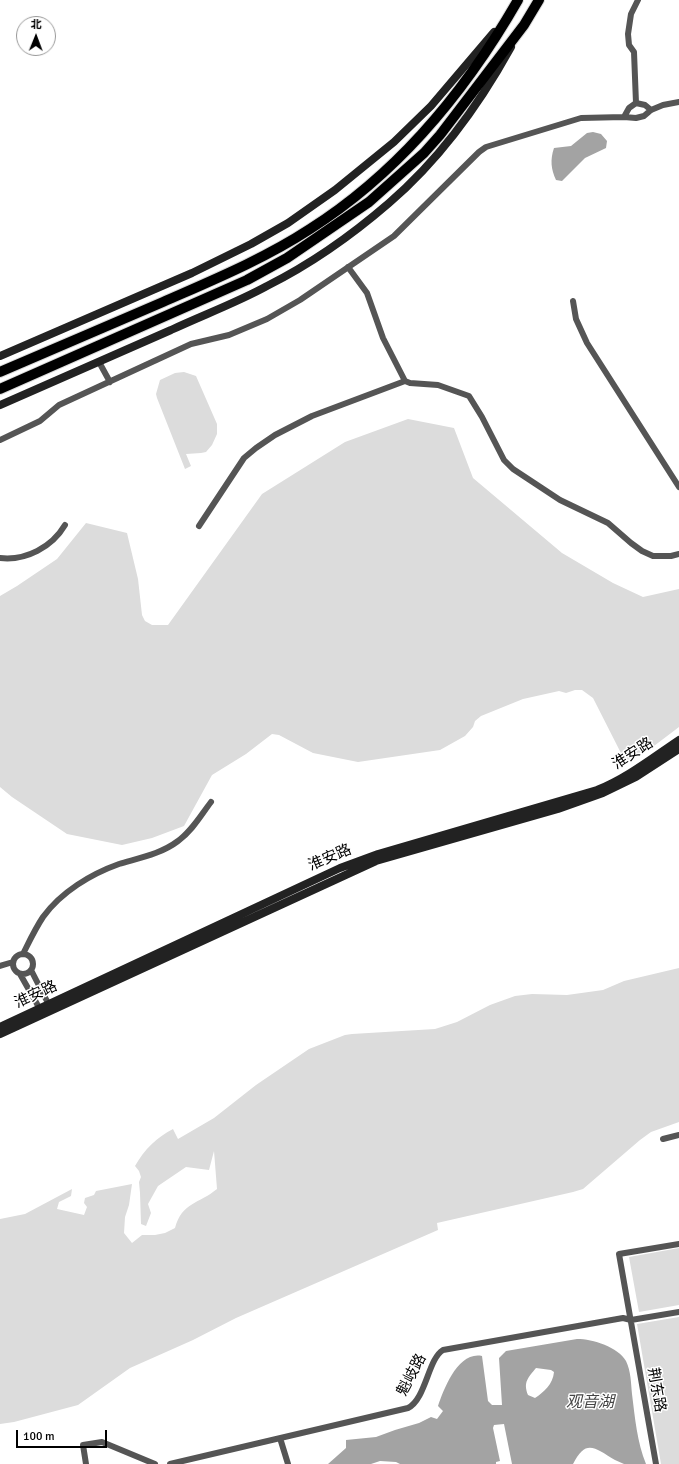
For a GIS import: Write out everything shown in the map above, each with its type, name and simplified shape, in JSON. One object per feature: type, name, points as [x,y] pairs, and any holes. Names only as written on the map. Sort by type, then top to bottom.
[{"type":"highway","points":[[0,389],[247,280],[287,258],[369,202],[424,153],[440,135],[524,25],[539,0]]},
{"type":"highway","points":[[0,372],[214,280],[272,251],[311,229],[357,195],[384,172],[431,123],[494,40],[516,4]]},
{"type":"main road","points":[[0,356],[192,274],[252,244],[297,217],[346,181],[394,142],[421,117],[516,4]]},
{"type":"main road","points":[[0,404],[99,362],[266,287],[314,259],[342,240],[378,213],[417,177],[451,138],[497,73],[524,25]]},
{"type":"main road","name":"淮安路","points":[[0,1034],[50,1007],[340,868],[378,854],[607,786],[632,772],[679,740]]},
{"type":"main road","name":"淮安路","points":[[50,1007],[376,861],[558,809],[603,793],[636,777],[679,750]]},
{"type":"main road","name":"淮安路","points":[[0,1027],[42,1012]]},
{"type":"street","points":[[636,103],[634,52],[629,45],[628,34],[631,14],[638,0]]},
{"type":"street","points":[[0,440],[40,421],[59,405],[191,344],[229,335],[266,319],[300,300],[400,231],[482,149],[581,118],[636,118],[641,117],[663,105],[679,102]]},
{"type":"street","points":[[624,117],[629,108],[636,103],[645,105],[652,110]]},
{"type":"street","points":[[348,267],[367,293],[383,338],[404,381]]},
{"type":"street","points":[[573,301],[576,319],[587,343],[679,487]]},
{"type":"street","points":[[99,362],[110,382]]},
{"type":"street","points":[[199,526],[244,458],[256,448],[275,435],[312,416],[404,381],[410,383],[438,385],[469,396],[482,417],[504,460],[513,469],[560,500],[608,523],[642,551],[653,556],[671,556],[679,554]]},
{"type":"street","points":[[0,558],[20,558],[38,550],[55,538],[65,525]]},
{"type":"street","points":[[23,954],[43,917],[67,892],[113,866],[159,852],[178,842],[191,830],[212,802]]},
{"type":"street","points":[[42,1012],[20,974],[13,968],[13,962],[16,956],[23,954],[31,959],[32,970],[50,1007]]},
{"type":"street","points":[[0,966],[13,962]]},
{"type":"street","points":[[20,974],[27,973],[32,970]]},
{"type":"street","points":[[663,1139],[679,1134]]},
{"type":"street","name":"荆东路","points":[[656,1464],[619,1254],[679,1244]]},
{"type":"street","name":"魁岐路","points":[[170,1464],[410,1407],[417,1400],[437,1356],[443,1350],[623,1318],[631,1320],[679,1312]]},
{"type":"street","points":[[280,1438],[288,1464]]},
{"type":"street","points":[[86,1464],[83,1445],[102,1442],[156,1464]]},
{"type":"shaded area","points":[[184,372],[196,376],[217,424],[217,434],[212,445],[206,452],[186,454],[191,466],[185,469],[156,394],[160,380],[175,373]]},
{"type":"shaded area","points":[[408,419],[454,428],[473,478],[562,553],[613,583],[643,597],[679,589],[679,727],[650,749],[626,763],[593,698],[582,690],[575,690],[566,693],[559,691],[523,699],[481,716],[475,721],[473,727],[465,736],[440,750],[358,762],[313,753],[279,735],[272,734],[246,754],[212,775],[184,826],[152,838],[122,845],[67,834],[12,797],[0,787],[0,596],[57,559],[86,523],[127,533],[138,579],[142,615],[145,621],[152,625],[168,625],[262,494],[345,442]]},
{"type":"shaded area","points":[[679,968],[679,1122],[651,1132],[583,1189],[437,1223],[438,1230],[236,1318],[193,1340],[130,1368],[78,1405],[14,1422],[0,1424],[0,1219],[25,1214],[72,1189],[71,1196],[59,1202],[57,1209],[84,1215],[87,1207],[84,1203],[85,1198],[94,1195],[96,1191],[132,1184],[129,1205],[125,1217],[124,1233],[132,1243],[142,1235],[165,1233],[175,1228],[178,1219],[187,1208],[217,1189],[214,1151],[209,1170],[186,1167],[158,1186],[148,1204],[151,1213],[146,1226],[141,1224],[139,1182],[141,1177],[135,1166],[142,1155],[151,1144],[167,1132],[173,1129],[178,1139],[214,1118],[256,1085],[309,1049],[345,1035],[435,1029],[457,1022],[490,1005],[515,996],[532,994],[567,995],[603,990],[624,981]]},
{"type":"shaded area","points":[[679,1248],[679,1305],[639,1312],[629,1257]]},
{"type":"shaded area","points":[[679,1317],[679,1464],[661,1464],[637,1324]]},
{"type":"water","points":[[593,132],[601,134],[607,141],[606,148],[585,158],[562,181],[556,180],[552,164],[554,148],[571,146],[587,133]]},
{"type":"water","name":"观音湖","points":[[583,1339],[597,1342],[611,1348],[622,1356],[629,1369],[640,1447],[646,1464],[624,1464],[596,1449],[587,1448],[582,1451],[573,1464],[512,1464],[504,1424],[494,1425],[493,1428],[500,1461],[496,1462],[496,1464],[400,1464],[396,1462],[380,1461],[371,1464],[328,1464],[346,1448],[346,1440],[376,1437],[419,1423],[431,1417],[437,1419],[443,1411],[438,1406],[448,1381],[459,1365],[466,1359],[473,1356],[482,1356],[488,1401],[492,1405],[502,1405],[499,1358],[506,1351]],"holes":[[[536,1368],[551,1370],[554,1372],[552,1380],[545,1390],[535,1398],[528,1395],[526,1383]]]}]
